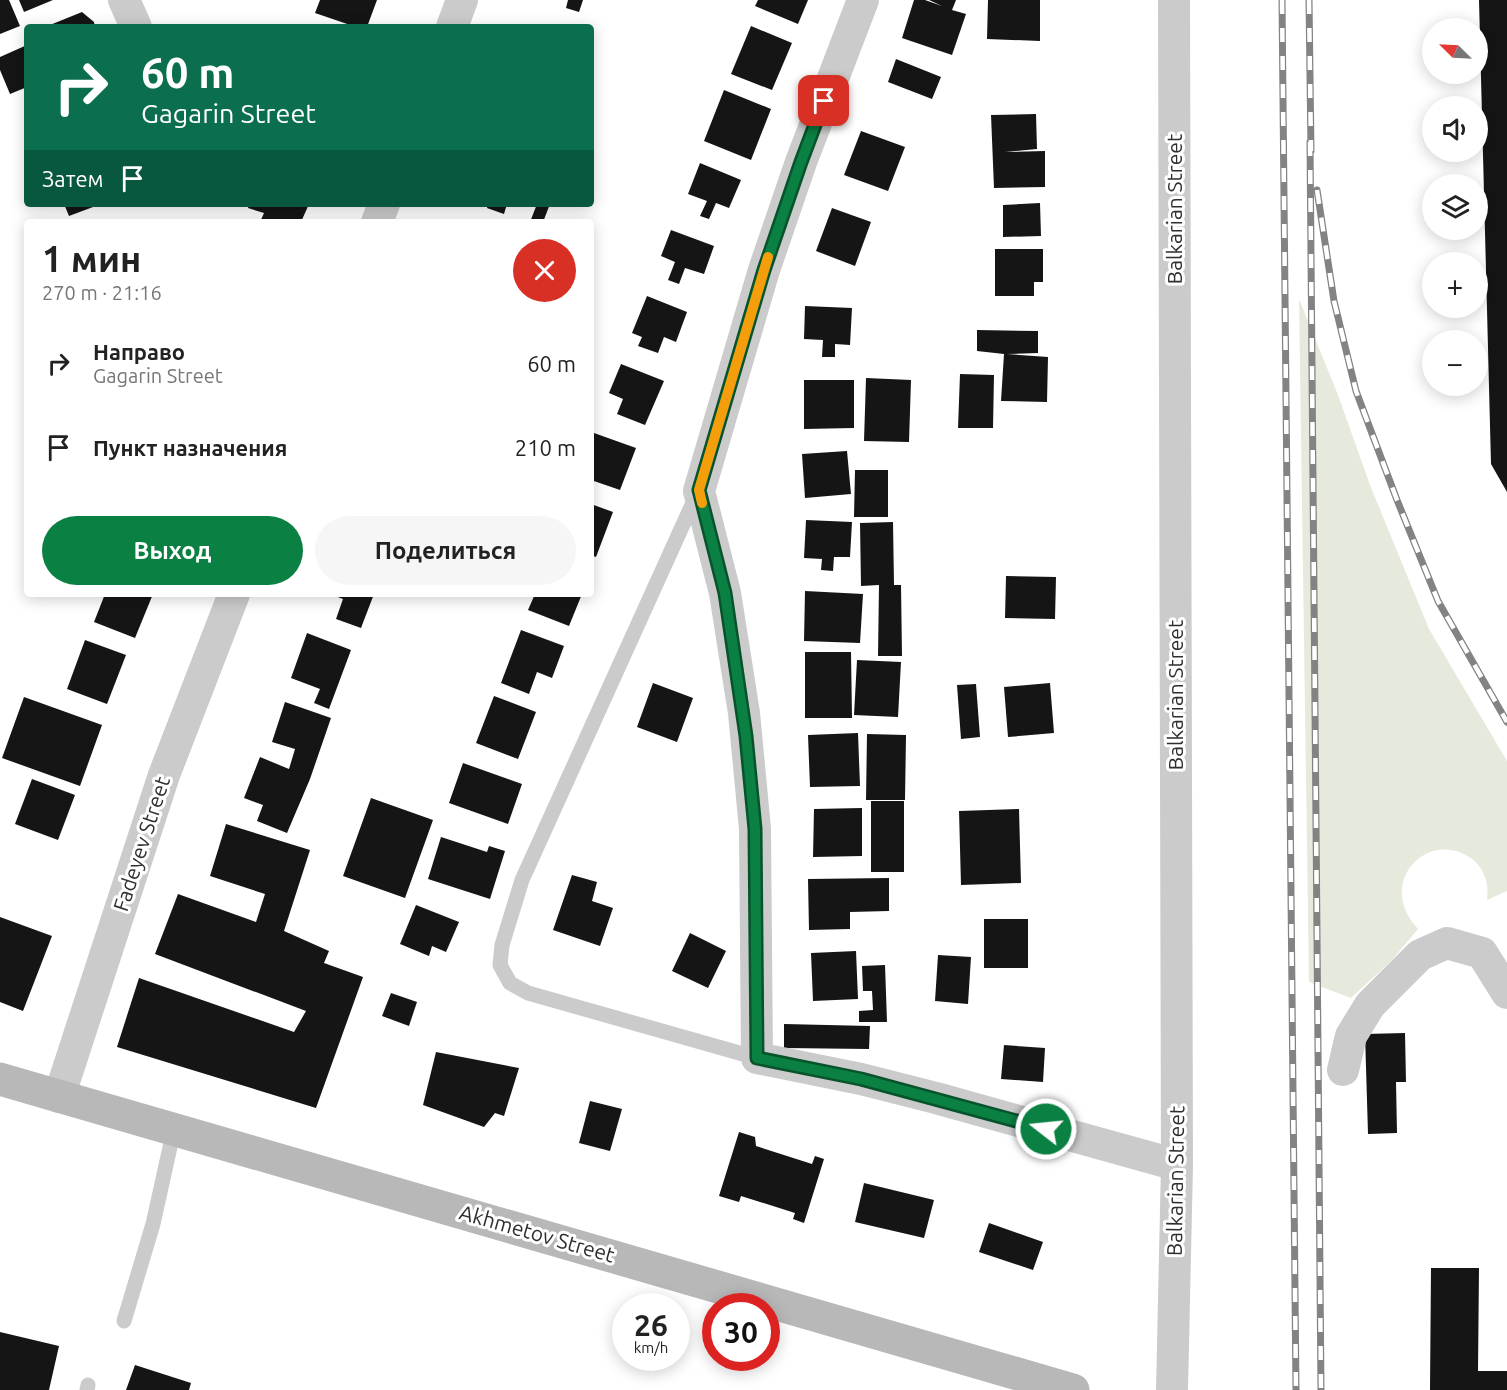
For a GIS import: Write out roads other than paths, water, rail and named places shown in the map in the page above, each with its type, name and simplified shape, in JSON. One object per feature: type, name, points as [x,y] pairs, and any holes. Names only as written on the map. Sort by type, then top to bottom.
[{"type":"main road","name":"Akhmetov Street","points":[[0,1079],[1073,1390]]},
{"type":"street","points":[[124,0],[135,24]]},
{"type":"street","points":[[453,24],[462,0]]},
{"type":"street","points":[[863,0],[801,162],[772,248],[699,490],[725,593],[746,736],[755,829],[757,1058],[861,1079],[936,1098],[1177,1165]]},
{"type":"street","name":"Balkarian Street","points":[[1172,1390],[1177,1165],[1174,0]]},
{"type":"street","name":"Fadeyev Street","points":[[59,1097],[164,775],[233,597]]},
{"type":"street","points":[[1343,1070],[1351,1036],[1370,1005],[1420,955],[1447,943],[1482,953],[1507,993]]},
{"type":"lane","points":[[699,490],[522,880],[502,945],[500,964],[510,983],[528,993],[757,1058]]},
{"type":"lane","points":[[124,1321],[153,1224],[174,1129]]},
{"type":"railway","points":[[1282,0],[1296,1390]]},
{"type":"railway","points":[[1309,0],[1311,151]]},
{"type":"railway","points":[[1310,142],[1321,1390]]},
{"type":"railway","points":[[1317,190],[1334,301],[1356,391],[1438,601],[1507,722]]}]
